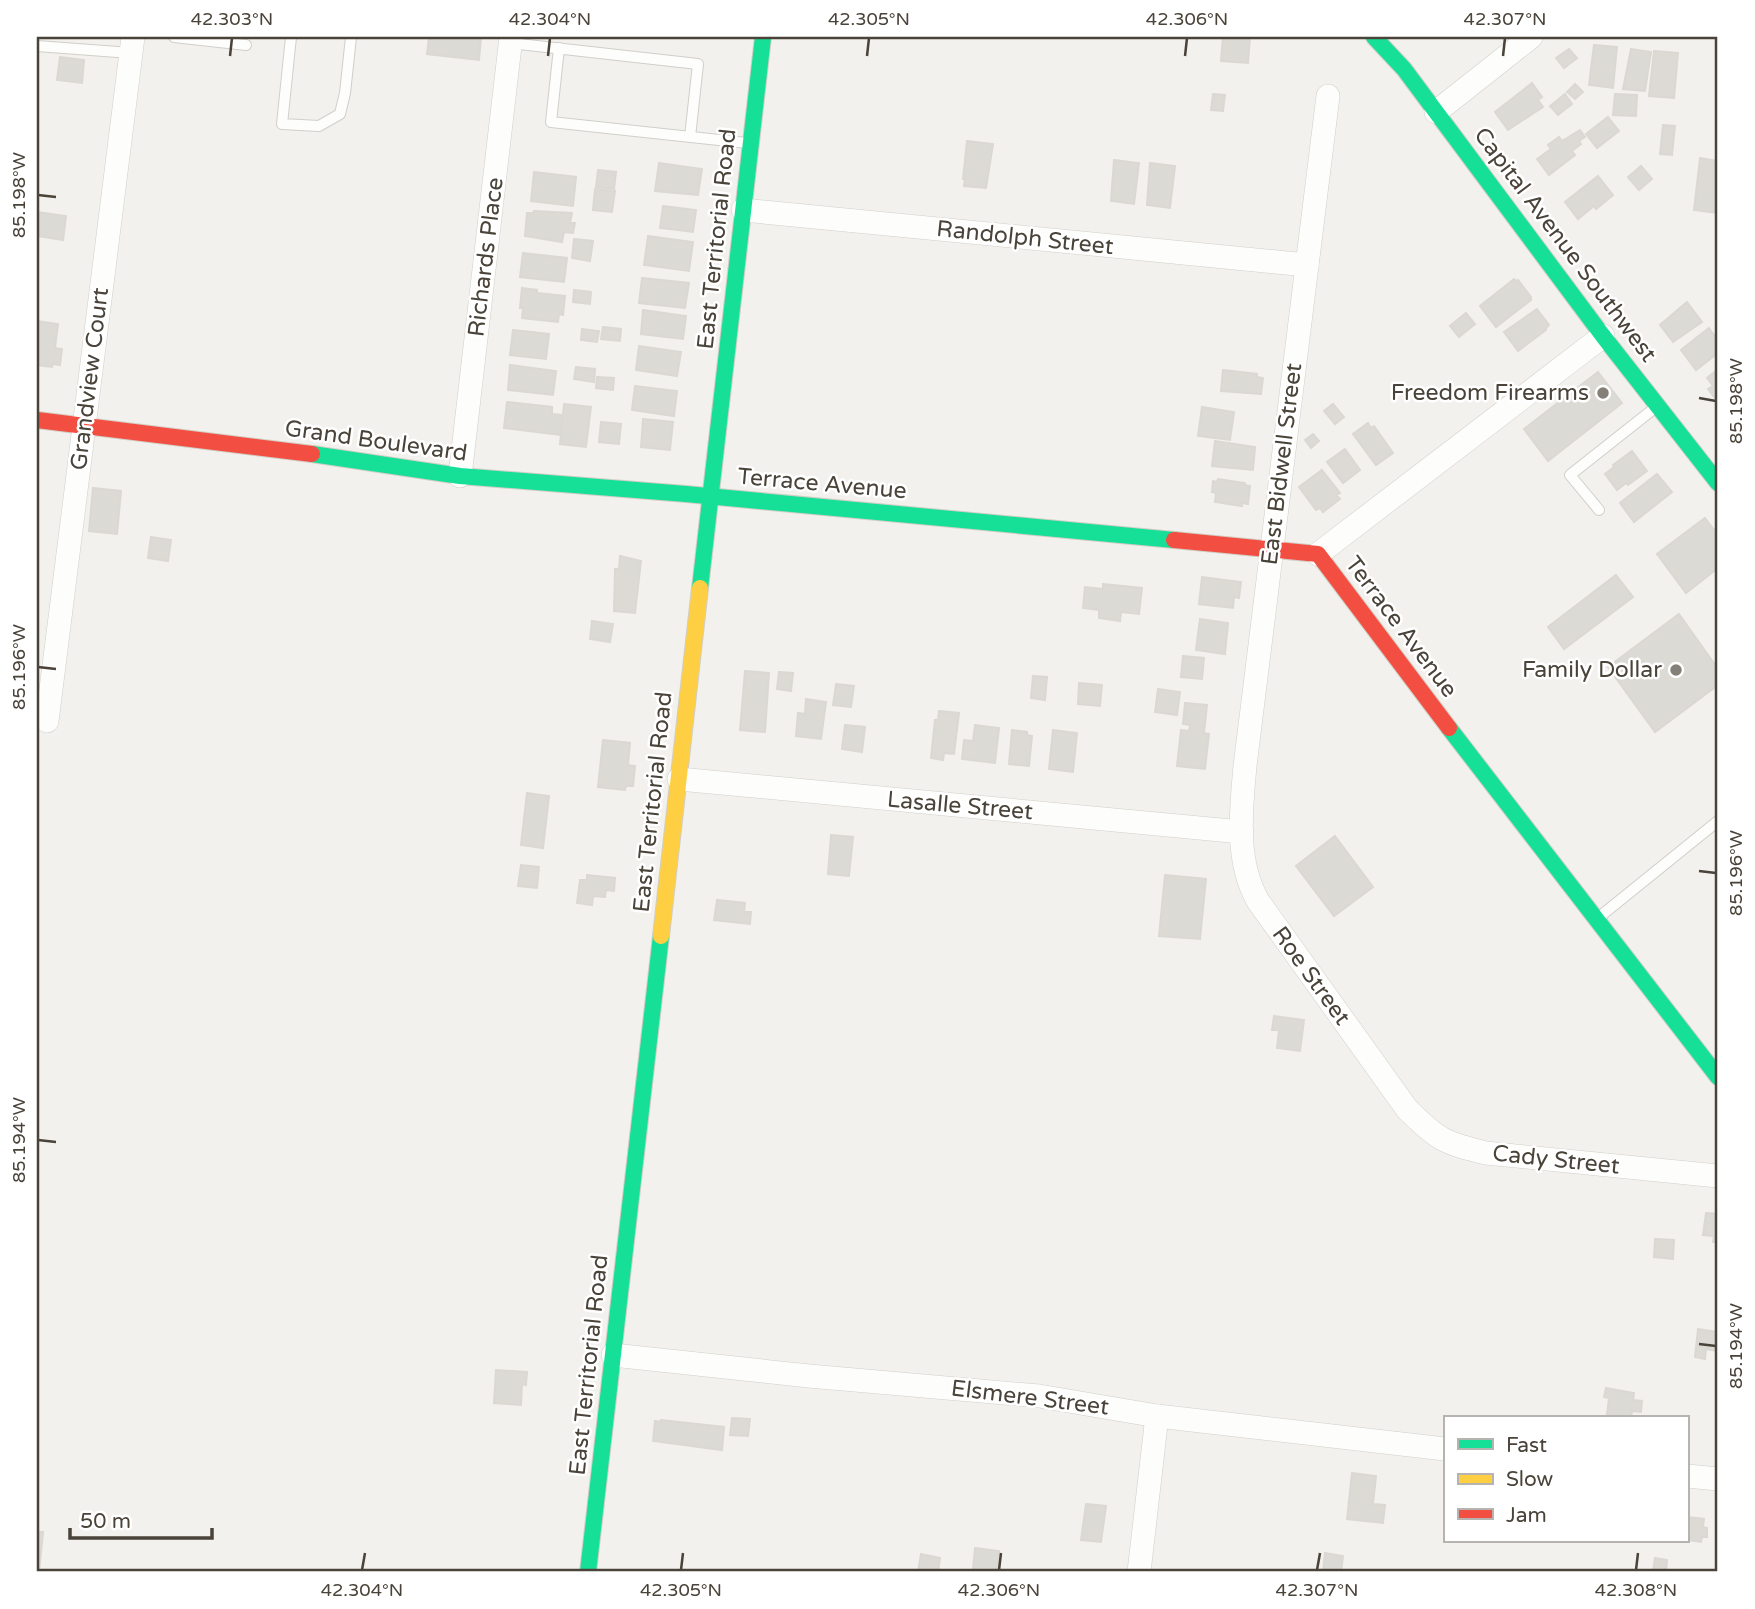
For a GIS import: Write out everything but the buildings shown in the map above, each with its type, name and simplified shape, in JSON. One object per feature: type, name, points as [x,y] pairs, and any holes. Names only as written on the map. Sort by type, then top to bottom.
[{"type":"street","name":"East Territorial Road","points":[[588,1572],[763,37]]},
{"type":"street","name":"Capital Avenue Southwest","points":[[1374,37],[1396,60],[1603,336],[1718,483]]},
{"type":"street","points":[[1436,112],[1531,37]]},
{"type":"street","name":"Richards Place","points":[[460,476],[510,40]]},
{"type":"street","name":"Grandview Court","points":[[47,721],[132,45]]},
{"type":"street","name":"East Bidwell Street","points":[[1242,832],[1245,766],[1328,96]]},
{"type":"street","name":"Randolph Street","points":[[743,210],[1307,265]]},
{"type":"street","points":[[1318,554],[1603,336]]},
{"type":"street","name":"Grand Boulevard","points":[[37,420],[84,424],[460,476],[711,496]]},
{"type":"street","name":"Terrace Avenue","points":[[711,496],[1318,554],[1718,1077]]},
{"type":"street","name":"Lasalle Street","points":[[679,779],[1242,832]]},
{"type":"street","name":"Roe Street","points":[[1242,832],[1247,878],[1258,901],[1407,1109]]},
{"type":"street","name":"Cady Street","points":[[1407,1109],[1430,1132],[1450,1145],[1486,1153],[1718,1176]]},
{"type":"street","name":"Elsmere Street","points":[[613,1355],[809,1376],[1039,1396],[1157,1416],[1444,1448]]},
{"type":"street","points":[[1139,1572],[1157,1416]]},
{"type":"street","points":[[1688,1476],[1718,1479]]},
{"type":"lane","points":[[174,37],[246,46]]},
{"type":"lane","points":[[291,37],[282,124],[319,127],[340,114],[351,37]]},
{"type":"lane","points":[[510,40],[698,64],[690,137]]},
{"type":"lane","points":[[37,46],[132,45]]},
{"type":"lane","points":[[559,48],[551,122],[751,144]]},
{"type":"lane","points":[[1599,510],[1570,475],[1658,406]]},
{"type":"lane","points":[[1597,919],[1718,821]]},
{"type":"traffic: fast","points":[[700,588],[763,37]]},
{"type":"traffic: fast","points":[[1374,37],[1404,69],[1603,336],[1718,483]]},
{"type":"traffic: fast","points":[[312,454],[460,476],[686,494],[1174,540]]},
{"type":"traffic: fast","points":[[1449,728],[1718,1077]]},
{"type":"traffic: fast","points":[[588,1572],[661,936]]},
{"type":"traffic: slow","points":[[661,936],[700,588]]},
{"type":"traffic: jam","points":[[37,420],[312,454]]},
{"type":"traffic: jam","points":[[1174,540],[1318,554],[1449,728]]},
{"type":"place","name":"Freedom Firearms","points":[[1603,393]]},
{"type":"place","name":"Family Dollar","points":[[1676,670]]}]
